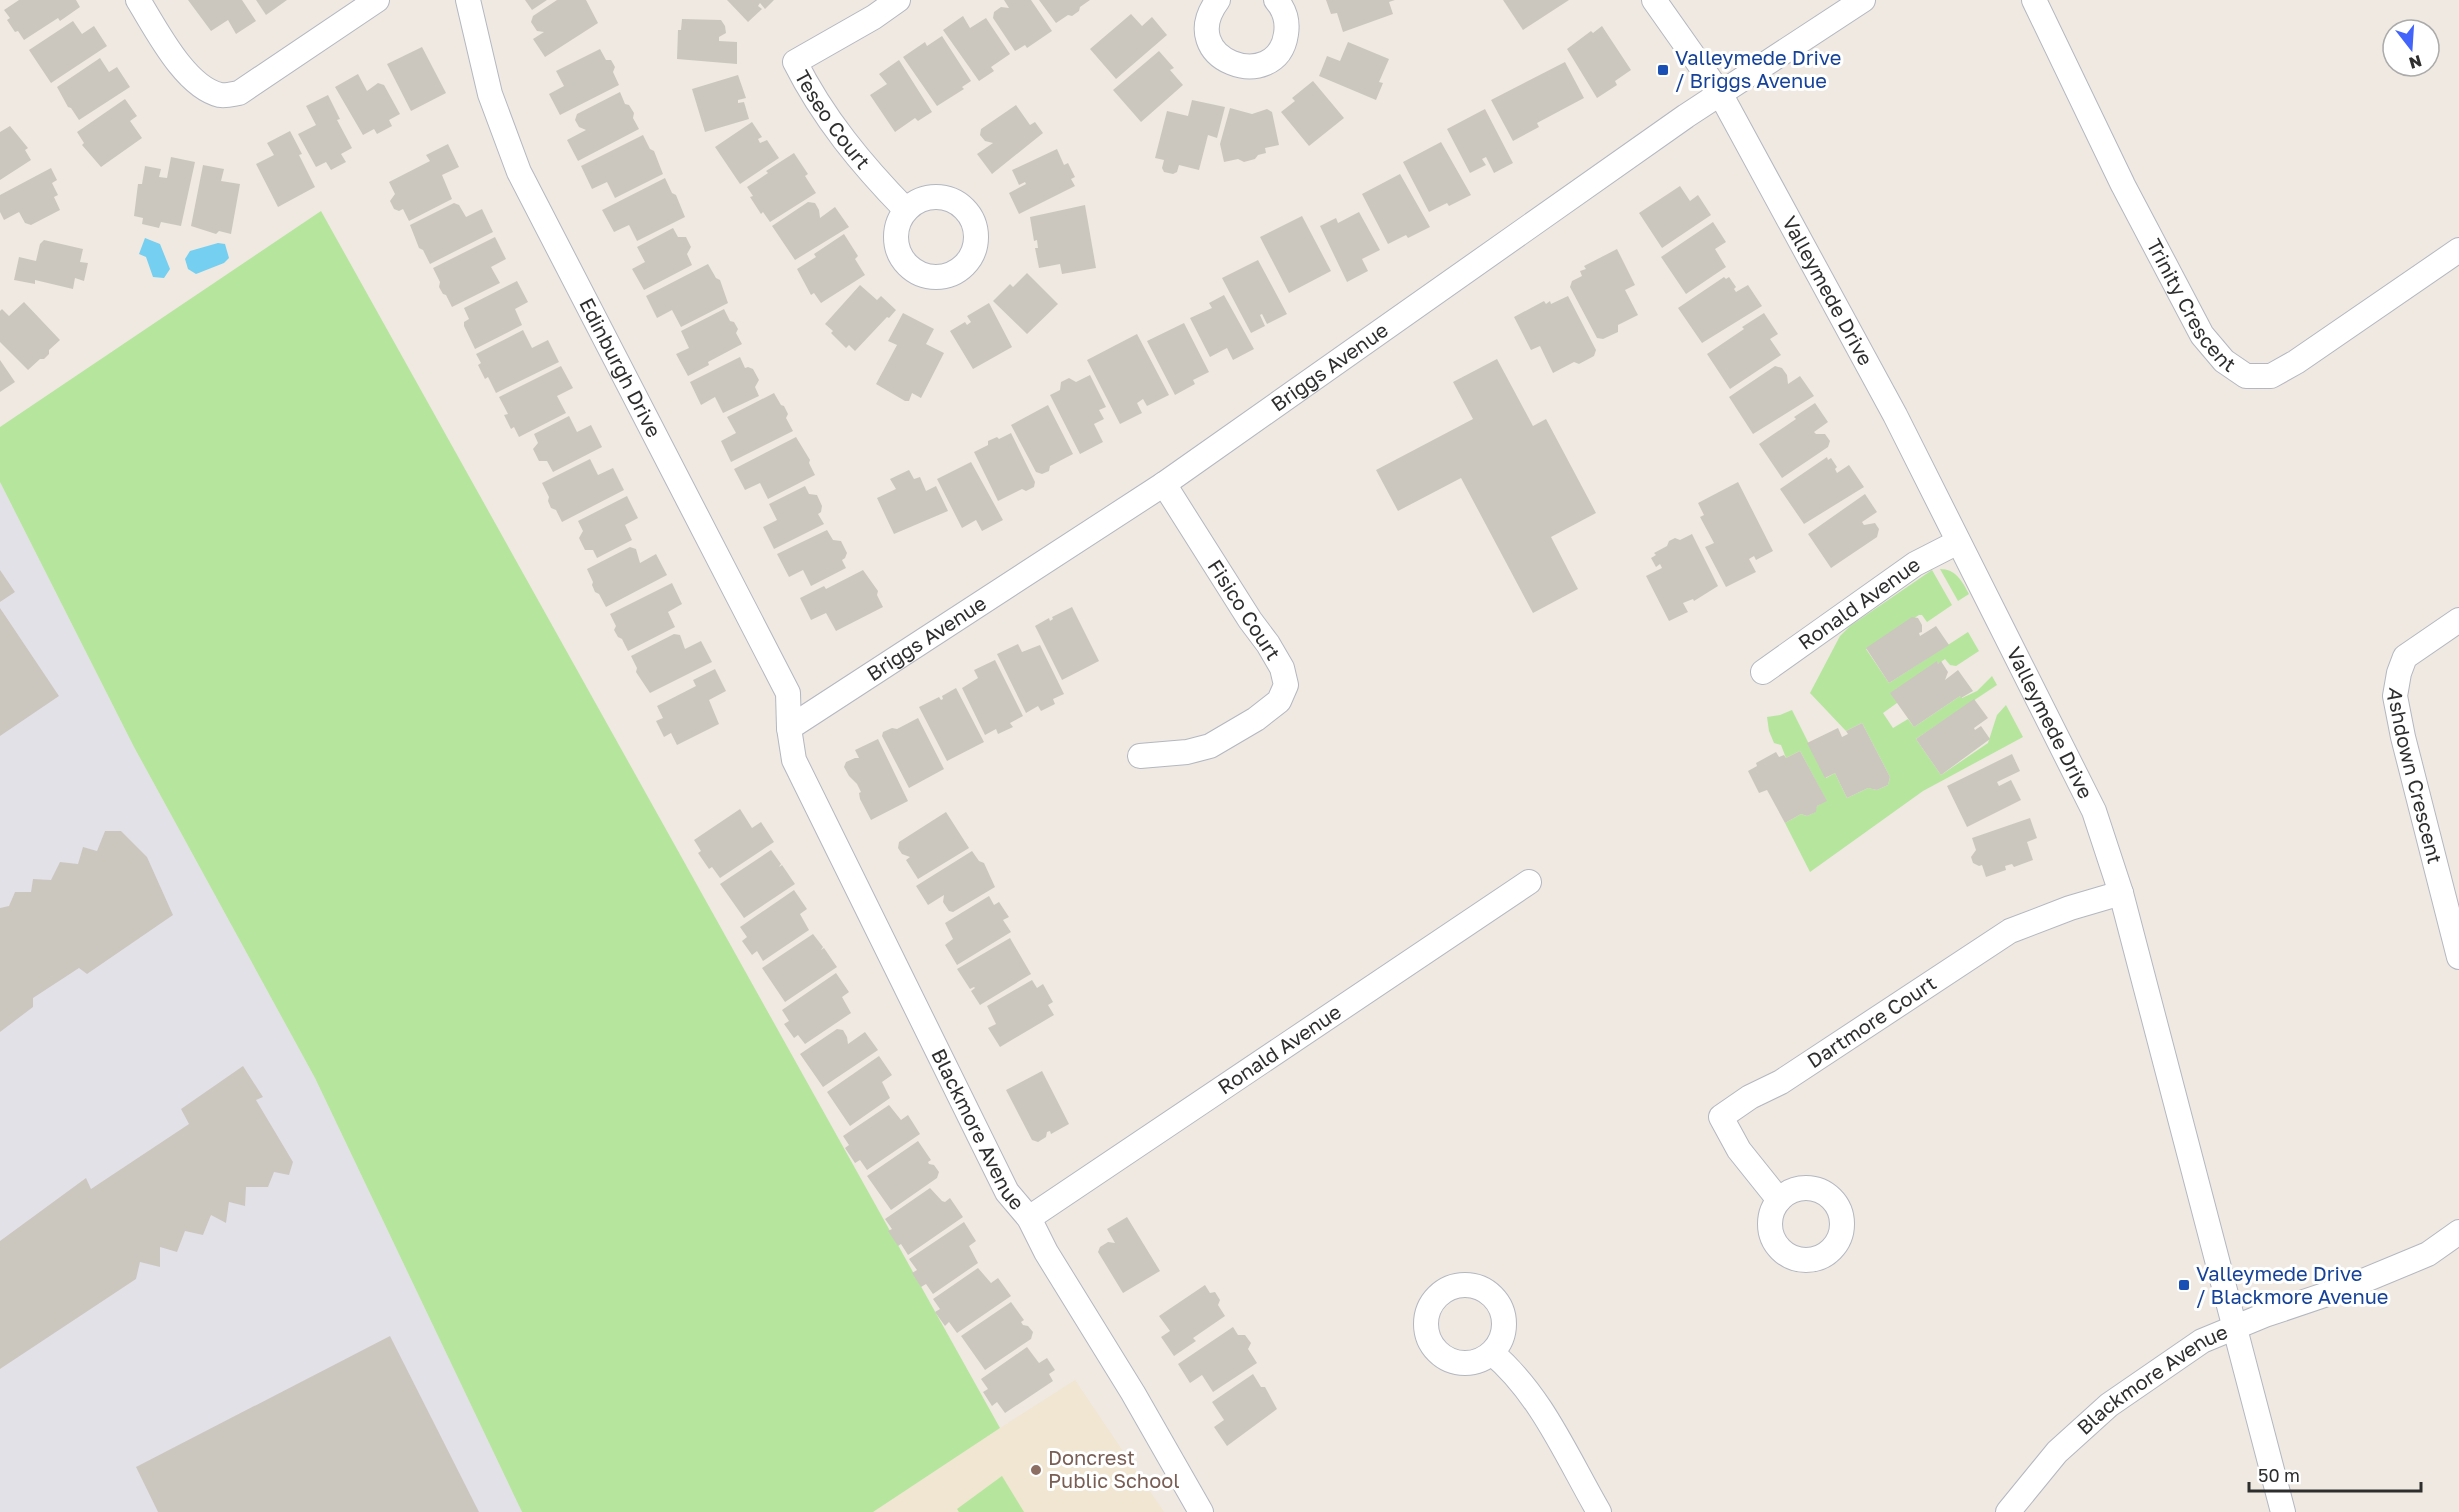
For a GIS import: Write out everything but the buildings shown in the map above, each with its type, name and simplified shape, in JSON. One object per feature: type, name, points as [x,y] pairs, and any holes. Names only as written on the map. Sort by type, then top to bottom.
[{"type":"street","points":[[138,0],[169,49],[191,78],[205,89],[221,95],[239,93],[377,0]]},
{"type":"street","name":"Edinburgh Drive","points":[[468,0],[490,94],[519,172],[788,693],[789,728]]},
{"type":"street","name":"Teseo Court","points":[[898,0],[874,17],[795,62],[813,98],[838,132],[868,172],[906,210]]},
{"type":"street","points":[[1218,0],[1207,21],[1207,34],[1220,57],[1231,64],[1244,67],[1257,66],[1269,60],[1279,52],[1285,40],[1287,27],[1285,14],[1276,0]]},
{"type":"street","name":"Valleymede Drive","points":[[1654,0],[1721,95],[1895,415],[2094,811],[2121,893],[2283,1512]]},
{"type":"street","name":"Briggs Avenue","points":[[789,728],[1164,484],[1677,123],[1863,0]]},
{"type":"street","name":"Trinity Crescent","points":[[2034,0],[2123,185],[2202,335],[2224,361],[2246,376],[2271,376],[2296,362],[2459,250]]},
{"type":"street","name":"Fisico Court","points":[[1140,756],[1187,752],[1210,746],[1256,719],[1279,701],[1286,685],[1282,668],[1268,644],[1250,620],[1164,484]]},
{"type":"street","name":"Ronald Avenue","points":[[1763,672],[1915,564],[1958,542]]},
{"type":"street","name":"Ashdown Crescent","points":[[2459,620],[2405,657],[2399,673],[2395,696],[2403,737],[2459,957]]},
{"type":"street","name":"Blackmore Avenue","points":[[789,728],[794,760],[1007,1192],[1029,1218],[1046,1252],[1133,1393],[1201,1512]]},
{"type":"street","name":"Ronald Avenue","points":[[1029,1218],[1529,882]]},
{"type":"street","name":"Dartmore Court","points":[[1779,1200],[1738,1150],[1721,1117],[1750,1097],[1780,1082],[2010,931],[2070,908],[2121,893]]},
{"type":"street","name":"Blackmore Avenue","points":[[2008,1512],[2058,1452],[2109,1406],[2202,1341],[2233,1327],[2351,1286],[2428,1254],[2459,1232]]},
{"type":"street","points":[[1492,1353],[1510,1368],[1530,1393],[1599,1512]]},
{"type":"shaded area","points":[[0,482],[134,747],[315,1078],[522,1512],[0,1512]]},
{"type":"shaded area","name":"Doncrest Public School","points":[[1075,1380],[1164,1512],[873,1512],[1000,1428]]},
{"type":"green space","points":[[321,211],[1000,1428],[873,1512],[522,1512],[315,1078],[134,747],[0,482],[0,427]]},
{"type":"green space","points":[[1940,569],[1954,573],[1969,594],[1958,601]]},
{"type":"green space","points":[[1932,570],[1952,605],[1927,622],[1922,615],[1919,615],[1866,649],[1889,683],[1968,632],[1979,651],[1956,666],[1950,665],[1945,659],[1938,664],[1937,662],[1897,703],[1883,713],[1893,728],[1908,719],[1914,727],[1960,696],[1962,698],[1977,691],[1992,676],[1997,685],[1916,739],[1941,775],[1988,743],[1997,715],[2006,705],[2023,737],[1923,791],[1810,872],[1785,823],[1801,814],[1807,816],[1815,812],[1817,806],[1826,800],[1800,751],[1786,758],[1781,745],[1774,743],[1767,717],[1792,710],[1826,778],[1835,773],[1847,798],[1868,788],[1877,790],[1888,785],[1890,777],[1862,723],[1846,731],[1810,693],[1840,636],[1850,626]]},
{"type":"green space","points":[[1002,1476],[1024,1512],[959,1512],[957,1509]]},
{"type":"water","points":[[145,238],[160,244],[170,269],[164,278],[153,277],[146,257],[139,254]]},
{"type":"water","points":[[218,243],[225,244],[229,258],[224,263],[196,274],[188,269],[185,259],[190,251]]},
{"type":"place","name":"Valleymede Drive / Briggs Avenue","points":[[1663,70]]},
{"type":"place","name":"Valleymede Drive / Blackmore Avenue","points":[[2184,1285]]},
{"type":"place","name":"Doncrest Public School","points":[[1036,1470]]}]
